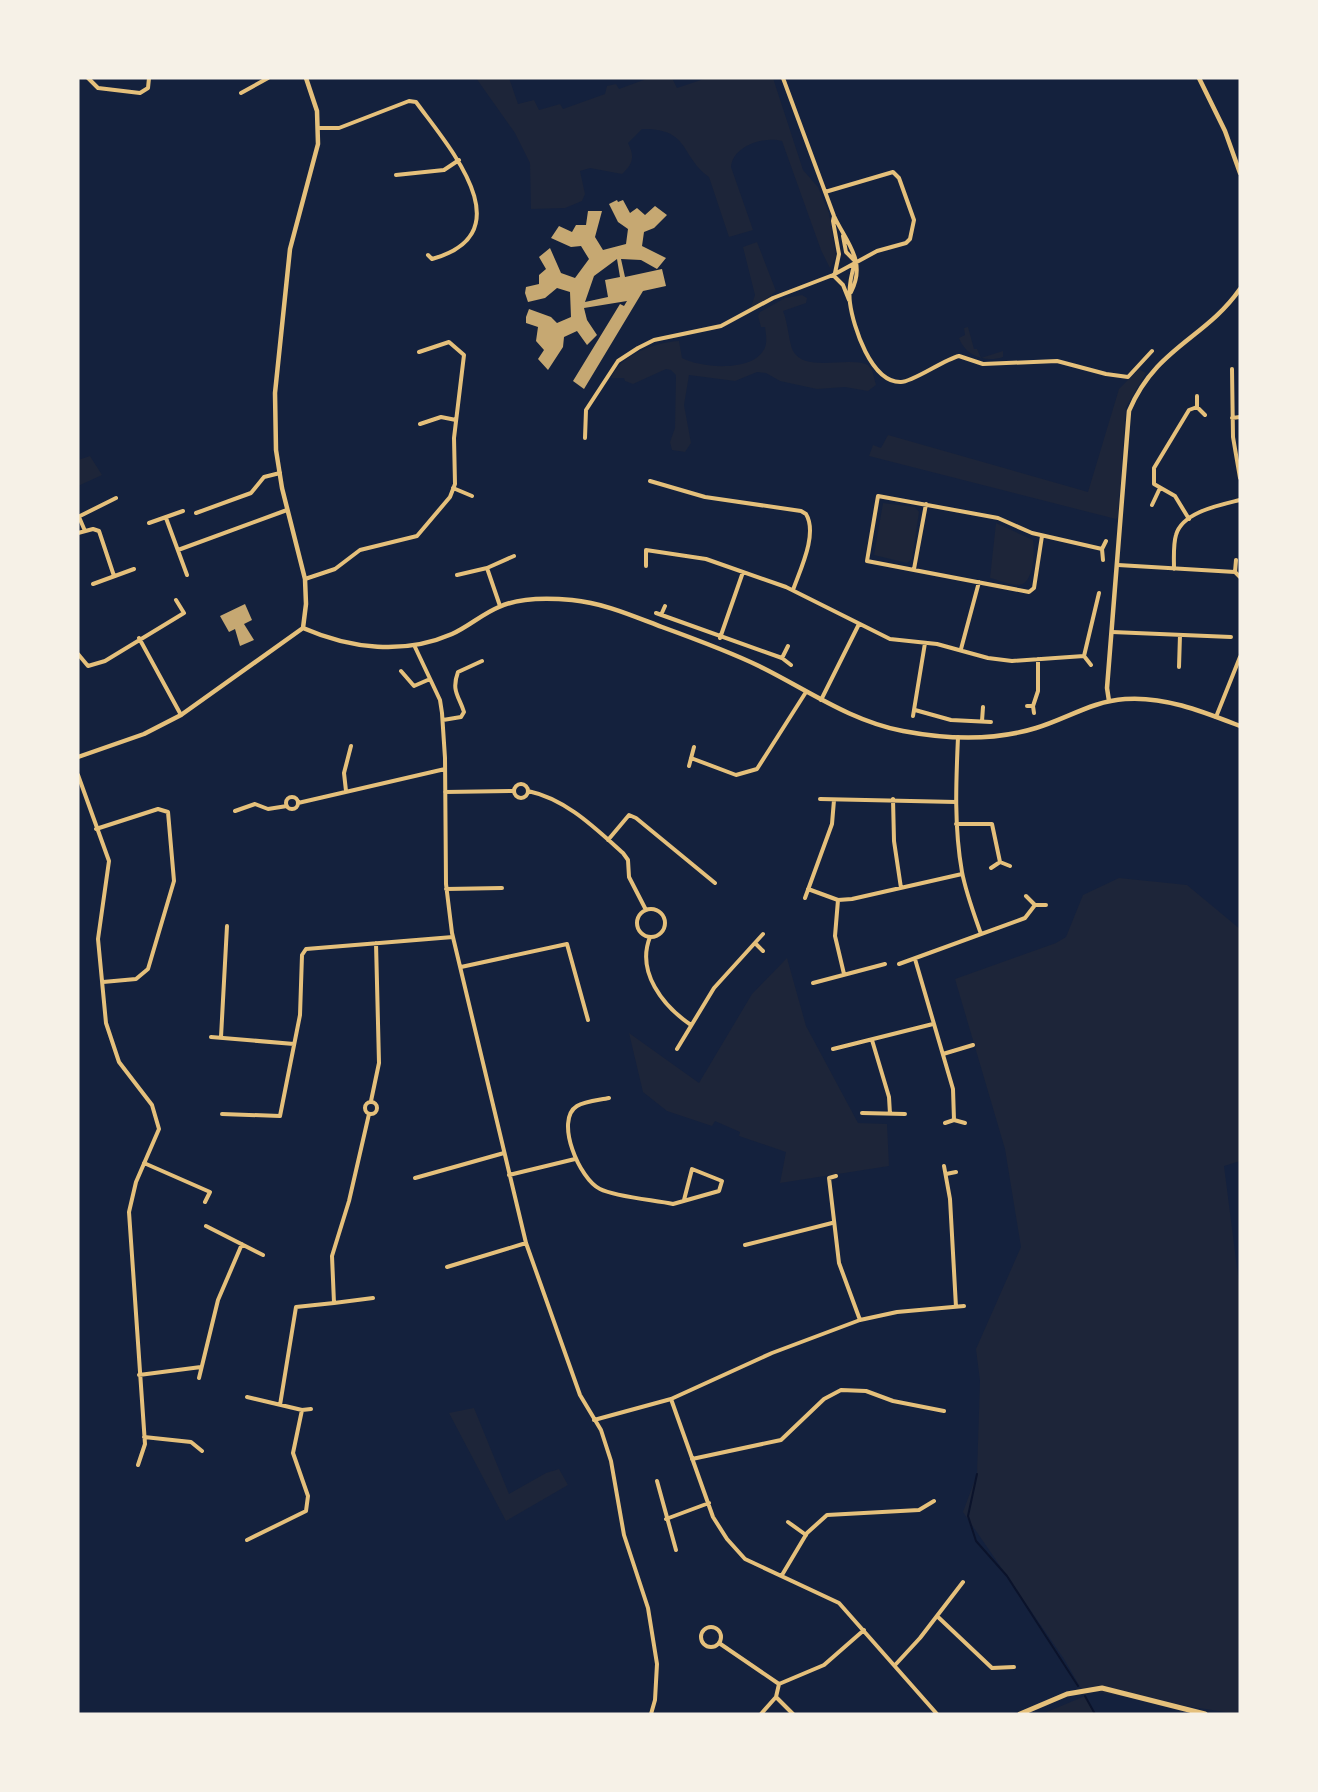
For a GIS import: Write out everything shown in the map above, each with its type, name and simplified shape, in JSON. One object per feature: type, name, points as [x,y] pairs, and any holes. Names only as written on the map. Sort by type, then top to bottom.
[{"type":"main road","points":[[1020,1714],[1067,1694],[1102,1688],[1205,1714]]},
{"type":"street","points":[[88,78],[98,88],[140,93],[148,87],[149,78]]},
{"type":"street","points":[[241,93],[268,78]]},
{"type":"street","points":[[303,628],[305,579],[280,473],[275,393],[290,249],[315,160],[318,128],[313,93],[306,78]]},
{"type":"street","points":[[783,78],[843,236],[846,252],[855,261]]},
{"type":"street","points":[[1199,78],[1213,105],[1240,172]]},
{"type":"street","points":[[318,128],[339,128],[409,101],[416,102],[459,160],[475,192],[475,226],[461,248],[432,259],[428,255]]},
{"type":"street","points":[[396,175],[444,170],[459,160]]},
{"type":"street","points":[[585,438],[586,410],[618,361],[632,352],[654,340],[732,322],[773,298],[834,274],[855,261],[869,258],[877,251],[902,245],[910,239],[914,220],[899,178],[893,172],[886,172],[825,192]]},
{"type":"street","points":[[834,216],[832,221],[838,254],[834,274]]},
{"type":"street","points":[[843,236],[853,247],[858,277],[850,300]]},
{"type":"street","points":[[834,274],[843,285],[850,300],[870,363],[886,378],[907,381],[940,363],[959,356],[983,364],[1057,361],[1106,374],[1128,377],[1152,351]]},
{"type":"street","points":[[1109,701],[1129,411],[1138,389],[1176,346],[1217,315],[1240,289]]},
{"type":"street","points":[[305,579],[335,569],[360,550],[417,536],[450,497],[453,488],[456,420],[464,355],[449,342],[419,352]]},
{"type":"street","points":[[1232,369],[1232,418],[1240,478]]},
{"type":"street","points":[[1197,396],[1197,407],[1205,415]]},
{"type":"street","points":[[1189,519],[1175,496],[1154,484],[1154,468],[1189,410],[1197,407]]},
{"type":"street","points":[[420,424],[441,417],[456,420]]},
{"type":"street","points":[[1232,418],[1240,417]]},
{"type":"street","points":[[196,513],[222,501],[251,493],[264,477],[280,473]]},
{"type":"street","points":[[650,481],[705,497],[801,511],[806,514],[810,526],[808,539],[793,590]]},
{"type":"street","points":[[453,488],[472,496]]},
{"type":"street","points":[[1152,505],[1160,488]]},
{"type":"street","points":[[1042,536],[1034,588],[1029,592],[914,568],[867,561],[878,496],[998,519],[1042,536],[1102,549]]},
{"type":"street","points":[[85,531],[78,517],[116,498]]},
{"type":"street","points":[[1174,569],[1175,537],[1179,527],[1211,507],[1240,500]]},
{"type":"street","points":[[914,568],[926,504]]},
{"type":"street","points":[[178,550],[287,510]]},
{"type":"street","points":[[149,523],[183,511]]},
{"type":"street","points":[[166,518],[187,575]]},
{"type":"street","points":[[78,533],[99,531],[114,576]]},
{"type":"street","points":[[1103,560],[1102,549],[1106,541]]},
{"type":"street","points":[[639,549],[706,559],[743,572],[793,590],[890,639],[961,649],[988,658],[1012,661],[1084,656]]},
{"type":"street","points":[[646,550],[646,566]]},
{"type":"street","points":[[457,575],[487,568],[514,556]]},
{"type":"street","points":[[1235,572],[1236,560]]},
{"type":"street","points":[[1119,565],[1235,572],[1240,577]]},
{"type":"street","points":[[487,568],[500,606]]},
{"type":"street","points":[[93,584],[134,569]]},
{"type":"street","points":[[720,638],[743,572]]},
{"type":"street","points":[[961,649],[979,582]]},
{"type":"street","points":[[1084,656],[1099,593]]},
{"type":"street","points":[[1092,598],[1098,600]]},
{"type":"street","points":[[78,654],[83,663],[95,666],[184,613],[176,600]]},
{"type":"street","points":[[303,628],[318,635],[368,646],[397,649],[415,647],[455,633],[500,606],[522,601],[572,600],[601,605],[758,665],[806,692],[866,721],[902,731],[958,737],[997,736],[1035,728],[1109,701],[1153,699],[1240,726]]},
{"type":"street","points":[[661,615],[665,606]]},
{"type":"street","points":[[656,613],[720,638],[782,658],[791,665]]},
{"type":"street","points":[[822,700],[859,624]]},
{"type":"street","points":[[78,757],[144,734],[181,715],[303,628]]},
{"type":"street","points":[[1112,632],[1231,637]]},
{"type":"street","points":[[1179,667],[1180,635]]},
{"type":"street","points":[[139,638],[181,715]]},
{"type":"street","points":[[913,716],[925,643]]},
{"type":"street","points":[[782,658],[788,646]]},
{"type":"street","points":[[415,647],[440,700],[443,720],[446,889],[453,937],[526,1243],[576,1387],[594,1420],[611,1461],[624,1535],[644,1590],[652,1626],[657,1682],[651,1714]]},
{"type":"street","points":[[1084,656],[1090,664]]},
{"type":"street","points":[[1216,717],[1240,657]]},
{"type":"street","points":[[1034,713],[1030,706],[1038,691],[1038,659]]},
{"type":"street","points":[[443,720],[461,717],[464,712],[455,696],[453,685],[458,672],[482,661]]},
{"type":"street","points":[[401,671],[414,686],[430,679]]},
{"type":"street","points":[[691,758],[736,775],[757,769],[806,692]]},
{"type":"street","points":[[982,721],[983,706]]},
{"type":"street","points":[[915,710],[951,720],[991,722]]},
{"type":"street","points":[[958,737],[956,824],[962,874],[981,934]]},
{"type":"street","points":[[346,791],[344,773],[351,746]]},
{"type":"street","points":[[689,766],[694,747]]},
{"type":"street","points":[[236,811],[255,804],[268,809],[287,806],[294,808],[298,803],[445,769]]},
{"type":"street","points":[[78,775],[109,861],[98,939],[106,1023],[119,1062],[152,1105],[159,1129],[136,1182],[129,1212],[145,1444],[138,1465]]},
{"type":"street","points":[[445,792],[514,791],[521,784],[528,791],[544,794],[574,811],[628,860],[629,877],[646,910]]},
{"type":"street","points":[[514,791],[522,797],[528,791]]},
{"type":"street","points":[[287,806],[286,800],[291,797],[298,803]]},
{"type":"street","points":[[820,799],[956,802]]},
{"type":"street","points":[[893,799],[894,841],[901,888]]},
{"type":"street","points":[[805,898],[832,824],[834,801]]},
{"type":"street","points":[[96,829],[158,809],[168,812],[174,881],[148,969],[136,979],[103,982]]},
{"type":"street","points":[[608,840],[623,819],[629,815],[636,818],[716,883]]},
{"type":"street","points":[[956,824],[992,824],[1000,862]]},
{"type":"street","points":[[1000,862],[1010,866]]},
{"type":"street","points":[[991,868],[1000,862]]},
{"type":"street","points":[[808,889],[838,900],[962,874]]},
{"type":"street","points":[[446,889],[502,888]]},
{"type":"street","points":[[1026,896],[1035,905],[1046,905]]},
{"type":"street","points":[[838,900],[835,936],[844,974]]},
{"type":"street","points":[[899,964],[1025,918],[1035,905]]},
{"type":"street","points":[[646,910],[659,911],[665,923],[659,935],[650,937],[642,933],[637,925],[639,916],[646,910]]},
{"type":"street","points":[[221,1037],[227,926]]},
{"type":"street","points":[[677,1049],[714,988],[763,934]]},
{"type":"street","points":[[222,1114],[280,1116],[300,1015],[302,955],[306,949],[453,937]]},
{"type":"street","points":[[650,937],[646,947],[656,991],[669,1008],[691,1025]]},
{"type":"street","points":[[334,1303],[332,1256],[349,1201],[369,1114],[365,1107],[371,1101],[378,1063],[376,942]]},
{"type":"street","points":[[461,968],[567,944],[588,1020]]},
{"type":"street","points":[[754,944],[763,951]]},
{"type":"street","points":[[915,959],[954,1095],[954,1120]]},
{"type":"street","points":[[813,982],[885,964]]},
{"type":"street","points":[[833,1049],[933,1024]]},
{"type":"street","points":[[212,1037],[294,1044]]},
{"type":"street","points":[[872,1040],[888,1096],[890,1113]]},
{"type":"street","points":[[943,1054],[973,1045]]},
{"type":"street","points":[[609,1098],[577,1105],[569,1115],[568,1129],[575,1159],[583,1176],[600,1189],[673,1204],[719,1191],[722,1181],[692,1169],[684,1200]]},
{"type":"street","points":[[369,1114],[378,1110],[377,1104],[371,1101]]},
{"type":"street","points":[[862,1113],[905,1114]]},
{"type":"street","points":[[945,1123],[954,1120],[965,1123]]},
{"type":"street","points":[[415,1178],[504,1153]]},
{"type":"street","points":[[509,1175],[575,1159]]},
{"type":"street","points":[[144,1163],[210,1192],[205,1202]]},
{"type":"street","points":[[944,1166],[956,1307]]},
{"type":"street","points":[[946,1174],[956,1172]]},
{"type":"street","points":[[836,1176],[829,1178],[832,1223],[839,1263],[860,1320]]},
{"type":"street","points":[[745,1245],[832,1223]]},
{"type":"street","points":[[206,1226],[263,1254]]},
{"type":"street","points":[[447,1267],[526,1243]]},
{"type":"street","points":[[199,1378],[218,1300],[242,1244]]},
{"type":"street","points":[[280,1405],[296,1308],[373,1298]]},
{"type":"street","points":[[594,1420],[672,1399],[772,1353],[860,1320],[897,1312],[964,1306]]},
{"type":"street","points":[[139,1375],[201,1367]]},
{"type":"street","points":[[692,1460],[781,1440],[824,1400],[841,1390],[866,1390],[893,1401],[944,1411]]},
{"type":"street","points":[[247,1397],[302,1410],[311,1409]]},
{"type":"street","points":[[672,1399],[713,1517],[727,1539],[745,1559],[840,1603],[896,1664],[937,1714]]},
{"type":"street","points":[[247,1539],[306,1511],[308,1496],[293,1453],[302,1410]]},
{"type":"street","points":[[144,1437],[191,1442],[202,1451]]},
{"type":"street","points":[[657,1482],[676,1550]]},
{"type":"street","points":[[782,1575],[806,1535],[827,1515],[919,1510],[934,1501]]},
{"type":"street","points":[[666,1519],[709,1503]]},
{"type":"street","points":[[788,1522],[806,1535]]},
{"type":"street","points":[[896,1664],[963,1582]]},
{"type":"street","points":[[937,1616],[992,1668],[1014,1667]]},
{"type":"street","points":[[712,1628],[717,1630],[721,1638],[719,1643],[710,1647],[704,1644],[702,1638],[704,1631],[712,1628]]},
{"type":"street","points":[[779,1684],[824,1665],[864,1630]]},
{"type":"street","points":[[719,1643],[779,1684]]},
{"type":"street","points":[[761,1714],[776,1697],[779,1684]]},
{"type":"street","points":[[776,1697],[792,1714]]},
{"type":"shaded area","points":[[476,78],[509,78],[518,104],[534,100],[539,110],[560,104],[563,109],[605,94],[607,86],[616,84],[619,89],[649,78],[672,78],[677,88],[707,78],[773,78],[803,170],[818,187],[829,213],[836,256],[830,268],[821,250],[782,141],[767,140],[750,144],[737,153],[733,160],[731,167],[753,230],[729,237],[709,177],[700,169],[677,138],[657,130],[642,129],[628,143],[632,152],[632,160],[622,174],[590,168],[580,171],[585,194],[582,201],[565,208],[531,209],[530,163],[515,133]]},
{"type":"shaded area","points":[[757,242],[776,291],[763,302],[751,307],[755,295],[743,247]]},
{"type":"shaded area","points":[[802,295],[807,298],[806,303],[783,311],[793,351],[799,358],[817,363],[850,362],[868,365],[872,370],[876,385],[868,391],[845,387],[817,389],[780,381],[766,373],[757,372],[735,381],[689,375],[684,405],[691,443],[685,452],[672,450],[670,442],[675,428],[676,375],[671,370],[666,369],[633,384],[625,381],[624,378],[611,378],[630,356],[650,347],[670,342],[679,341],[682,358],[701,364],[725,366],[748,362],[757,358],[766,345],[765,327],[761,327],[758,316],[760,312],[785,298]]},
{"type":"shaded area","points":[[968,327],[974,349],[977,349],[981,358],[971,354],[959,338],[965,335],[964,328]]},
{"type":"shaded area","points":[[1003,351],[1003,357],[981,358]]},
{"type":"shaded area","points":[[1139,369],[1146,373],[1126,407],[1118,517],[1116,519],[869,456],[873,445],[881,448],[888,435],[1088,492],[1119,389]]},
{"type":"shaded area","points":[[90,456],[102,475],[78,486],[78,460]]},
{"type":"shaded area","points":[[883,503],[915,507],[919,512],[912,559],[907,563],[874,555]]},
{"type":"shaded area","points":[[996,523],[1033,540],[1031,573],[1024,583],[1015,585],[990,578]]},
{"type":"shaded area","points":[[1119,878],[1187,885],[1240,929],[1240,1161],[1224,1166],[1240,1291],[1238,1714],[1082,1690],[1064,1659],[963,1512],[977,1474],[980,1381],[976,1349],[1021,1247],[1005,1149],[955,979],[1056,943],[1066,937],[1083,895]]},
{"type":"shaded area","points":[[787,958],[806,1026],[858,1123],[887,1124],[889,1166],[780,1183],[786,1152],[739,1136],[740,1132],[715,1121],[712,1126],[667,1111],[643,1092],[629,1033],[699,1083],[752,994]]},
{"type":"shaded area","points":[[474,1408],[509,1494],[546,1473],[559,1469],[568,1485],[506,1521],[449,1413]]},
{"type":"shaded area","points":[[1085,1696],[1094,1714],[1042,1714]]},
{"type":"building","points":[[623,200],[630,213],[637,208],[645,215],[655,206],[667,215],[654,228],[644,232],[642,246],[666,258],[657,269],[641,260],[621,259],[625,277],[662,269],[666,286],[643,291],[584,389],[573,381],[620,304],[624,306],[627,301],[584,308],[587,320],[597,335],[587,345],[577,331],[564,337],[563,347],[548,370],[538,359],[544,350],[536,341],[538,327],[526,323],[526,317],[529,309],[551,317],[557,323],[571,317],[570,292],[557,288],[545,298],[528,302],[525,293],[526,287],[539,284],[539,275],[546,269],[539,257],[550,248],[561,273],[575,278],[589,259],[581,246],[571,247],[551,238],[559,226],[572,232],[576,225],[586,225],[588,211],[602,211],[595,237],[603,250],[626,244],[628,229],[618,222],[609,204]],"holes":[[[617,259],[620,277],[605,280],[608,297],[585,302],[594,276]]]},
{"type":"building","points":[[245,604],[252,620],[244,624],[254,640],[240,646],[235,629],[229,632],[220,616]]},
{"type":"waterway","points":[[977,1474],[968,1516],[976,1541],[1007,1576],[1078,1686]]},
{"type":"waterway","points":[[1085,1696],[1095,1714]]}]
